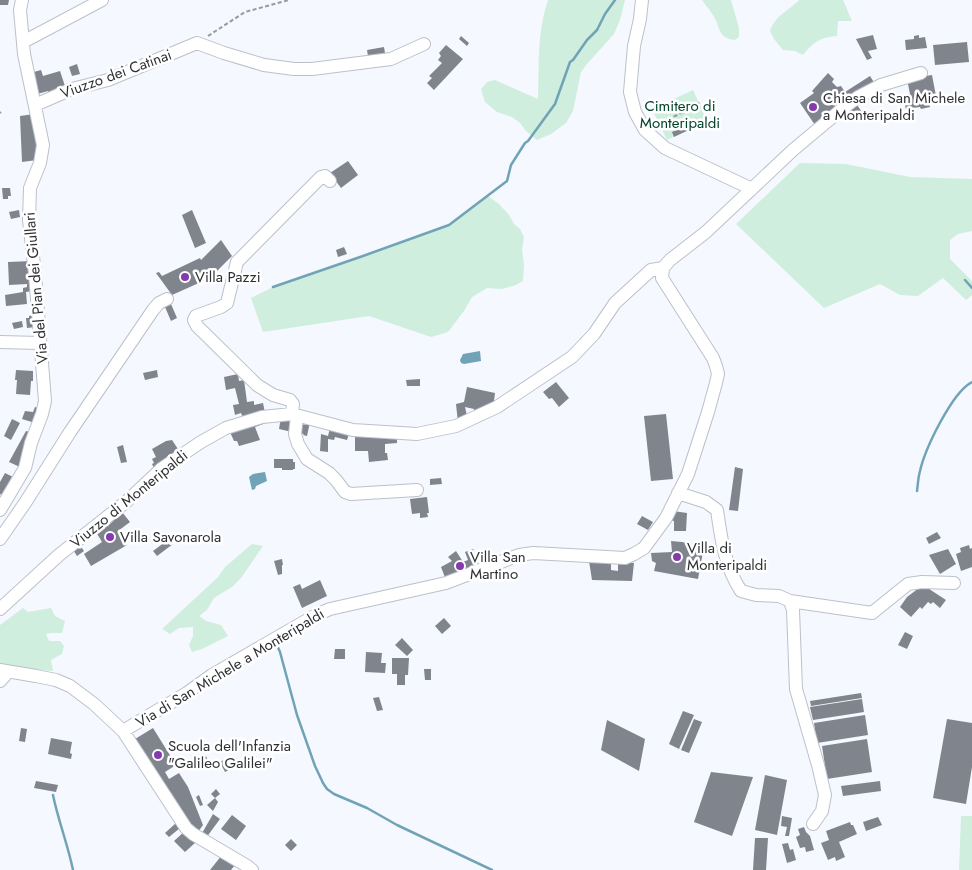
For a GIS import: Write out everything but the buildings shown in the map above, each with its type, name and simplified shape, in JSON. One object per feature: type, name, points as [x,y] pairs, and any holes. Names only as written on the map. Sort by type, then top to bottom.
[{"type":"street","name":"Via del Pian dei Giullari","points":[[0,510],[25,468],[45,401],[35,274],[28,220],[30,188],[40,163],[43,145],[24,54],[20,10],[22,0]]},
{"type":"street","points":[[23,42],[102,0]]},
{"type":"street","points":[[642,0],[634,46],[630,92],[635,112],[645,130],[665,148],[752,188]]},
{"type":"street","points":[[197,43],[264,65],[294,69],[312,69],[391,59],[424,44]]},
{"type":"street","name":"Viuzzo dei Catinai","points":[[35,105],[72,90],[108,80],[197,43]]},
{"type":"street","points":[[663,268],[670,260],[706,232],[793,150],[858,97],[881,85],[921,72]]},
{"type":"street","points":[[330,181],[325,176],[321,177],[237,262],[227,303],[196,316],[194,320],[197,326],[257,386],[273,395],[290,400],[294,404],[295,434],[307,460],[329,473],[345,492],[350,494],[417,490]]},
{"type":"street","name":"Viuzzo di Monteripaldi","points":[[0,609],[59,556],[126,502],[161,469],[226,428],[262,417],[295,415],[353,430],[417,434],[456,426],[497,407],[572,357],[594,334],[615,303],[652,270],[663,268]]},
{"type":"street","name":"Via di San Michele a Monteripaldi","points":[[123,731],[187,694],[212,675],[316,614],[330,609],[446,583],[519,555],[533,553],[625,558],[644,548],[666,518],[688,474],[718,374],[713,358],[662,278],[663,268]]},
{"type":"street","points":[[0,539],[25,504],[70,432],[154,310],[159,303],[167,299]]},
{"type":"street","points":[[0,342],[40,343]]},
{"type":"street","points":[[678,493],[706,502],[717,510],[727,566],[741,592],[779,596],[790,601],[872,613],[908,584],[922,582],[954,583]]},
{"type":"street","points":[[790,601],[793,610],[796,689],[825,795],[822,811],[813,824]]},
{"type":"street","points":[[3,674],[36,676],[56,680],[70,686],[94,704],[123,731],[186,828],[252,870]]},
{"type":"path","points":[[197,43],[245,12],[289,0]]},
{"type":"path","points":[[645,130],[690,109]]},
{"type":"green space","points":[[548,0],[625,0],[614,34],[581,72],[573,111],[566,123],[551,134],[537,140],[512,117],[497,112],[485,102],[481,89],[487,82],[495,80],[538,99],[540,36]]},
{"type":"green space","points":[[702,0],[731,0],[739,28],[739,37],[735,40],[723,35],[713,15]]},
{"type":"green space","points":[[799,0],[843,0],[852,21],[838,21],[837,36],[818,41],[803,55],[795,51],[783,50],[770,31],[775,21]]},
{"type":"green space","name":"Cimitero di Monteripaldi","points":[[693,90],[707,121],[667,140],[652,109]]},
{"type":"green space","points":[[800,163],[846,164],[910,177],[972,179],[972,231],[958,234],[950,240],[950,259],[972,281],[972,295],[966,300],[943,278],[918,296],[900,295],[880,284],[824,308],[736,224]]},
{"type":"green space","points":[[488,196],[509,215],[524,237],[522,250],[524,265],[523,281],[502,289],[487,288],[472,297],[448,332],[431,337],[369,316],[263,332],[251,298],[273,287],[449,225]]},
{"type":"green space","points":[[252,544],[263,546],[241,578],[232,587],[214,598],[207,610],[199,616],[206,621],[221,625],[228,636],[192,652],[189,645],[193,636],[193,627],[179,628],[170,634],[162,629],[218,577],[225,567]]},
{"type":"green space","points":[[23,608],[28,612],[51,608],[55,616],[65,621],[62,633],[46,634],[49,641],[60,641],[64,646],[62,654],[51,660],[53,671],[16,668],[0,664],[0,625]]},
{"type":"green space","points":[[961,816],[972,816],[972,870],[959,870]]},
{"type":"water","points":[[480,351],[481,361],[461,363],[460,360],[463,354]]},
{"type":"water","points":[[265,472],[267,481],[252,490],[249,477],[253,474]]},
{"type":"waterway","points":[[273,287],[449,225],[507,181],[511,165],[525,143],[555,104],[570,62],[597,30],[615,0]]},
{"type":"waterway","points":[[965,280],[972,288]]},
{"type":"waterway","points":[[917,491],[923,461],[940,422],[956,397],[972,382]]},
{"type":"waterway","points":[[277,645],[297,715],[315,766],[327,789],[492,870]]},
{"type":"waterway","points":[[53,795],[73,870]]},
{"type":"place","name":"Chiesa di San Michele a Monteripaldi","points":[[813,107]]},
{"type":"place","name":"Villa Pazzi","points":[[185,277]]},
{"type":"place","name":"Villa Savonarola","points":[[110,537]]},
{"type":"place","name":"Villa di Monteripaldi","points":[[677,557]]},
{"type":"place","name":"Villa San Martino","points":[[460,566]]},
{"type":"place","name":"Scuola dell'Infanzia \"Galileo Galilei\"","points":[[158,755]]}]
